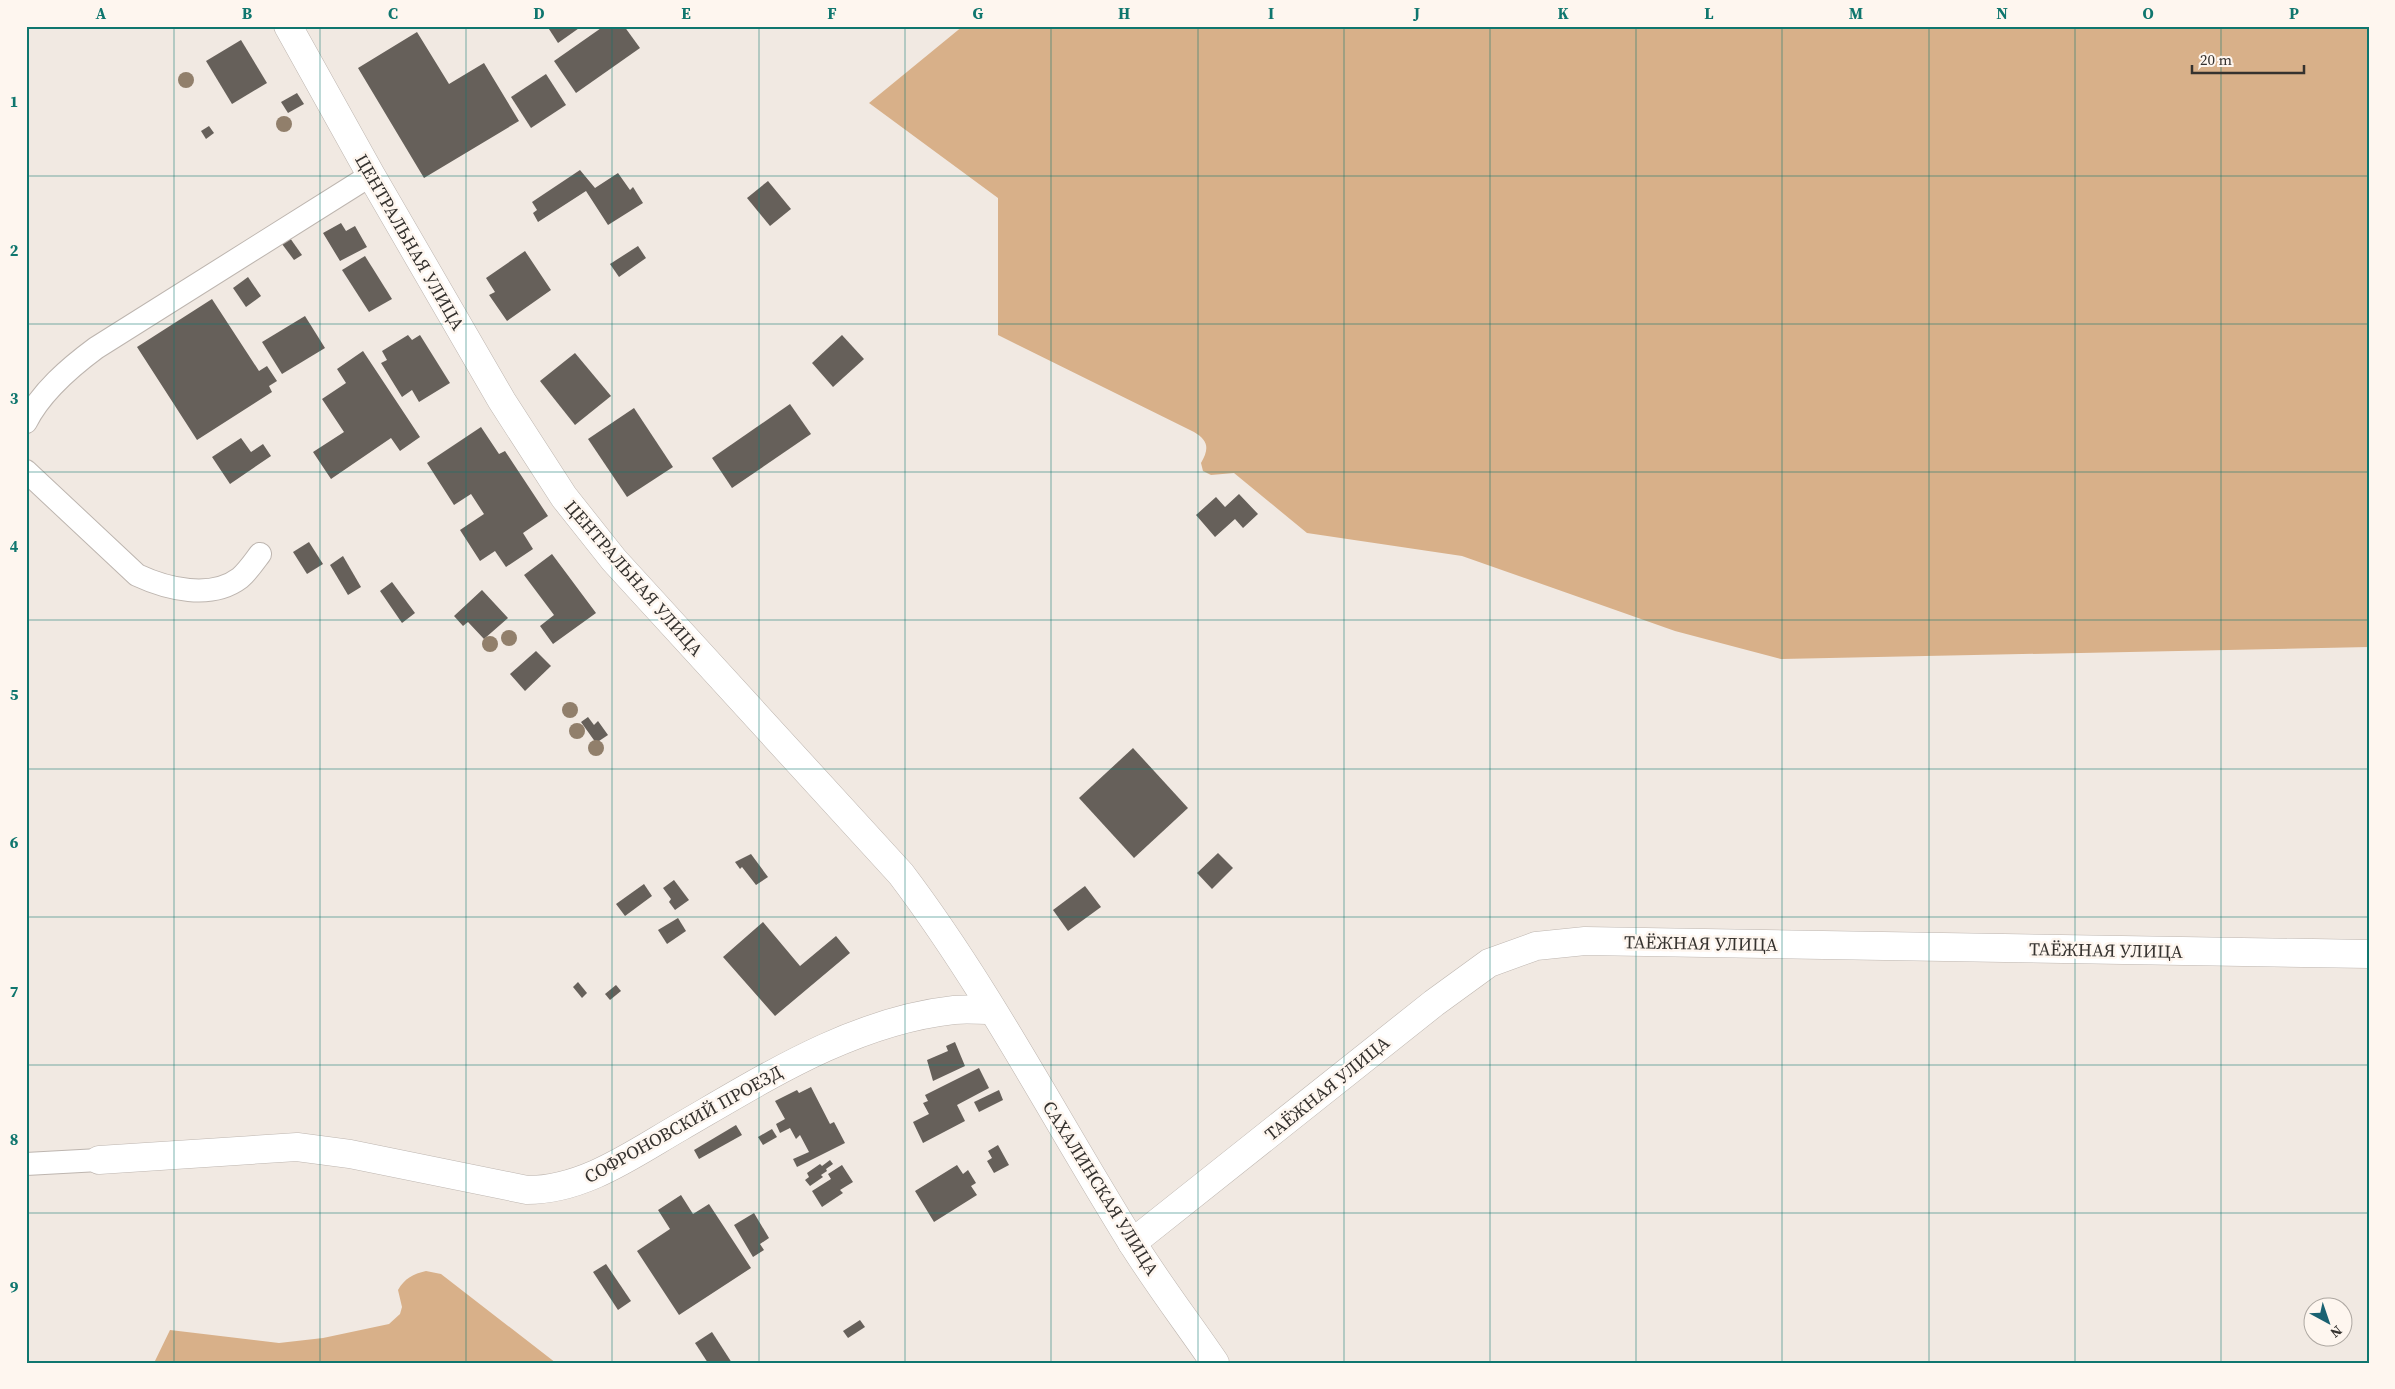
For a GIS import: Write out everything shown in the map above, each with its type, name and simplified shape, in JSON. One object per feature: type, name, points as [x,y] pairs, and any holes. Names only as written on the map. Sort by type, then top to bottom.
[{"type":"street","name":"ЦЕНТРАЛЬНАЯ УЛИЦА","points":[[288,26],[371,175],[502,401],[564,497],[614,560],[901,874],[965,964],[992,1010]]},
{"type":"street","name":"ТАЁЖНАЯ УЛИЦА","points":[[1132,1243],[1434,1003],[1489,963],[1536,946],[1585,941],[2369,954]]},
{"type":"street","name":"СОФРОНОВСКИЙ ПРОЕЗД","points":[[99,1160],[296,1148],[350,1154],[527,1190],[552,1188],[578,1181],[620,1162],[759,1082],[848,1038],[886,1024],[918,1016],[954,1010],[992,1010]]},
{"type":"street","name":"САХАЛИНСКАЯ УЛИЦА","points":[[992,1010],[1132,1243],[1215,1363]]},
{"type":"lane","points":[[26,422],[36,406],[61,376],[96,348],[371,175]]},
{"type":"lane","points":[[26,471],[137,575],[150,581],[170,588],[187,590],[227,586],[248,570],[260,554]]},
{"type":"lane","points":[[26,1164],[99,1160]]},
{"type":"shaded area","points":[[963,26],[2369,26],[2369,647],[1781,659],[1675,631],[1462,556],[1307,533],[1234,473],[1211,475],[1203,471],[1201,463],[1206,446],[1199,435],[998,335],[998,198],[869,103]]},
{"type":"shaded area","points":[[426,1271],[441,1274],[556,1363],[154,1363],[170,1330],[279,1343],[323,1338],[389,1324],[400,1314],[402,1307],[398,1290],[403,1282]]},
{"type":"building","points":[[547,26],[582,26],[558,43]]},
{"type":"building","points":[[604,26],[624,26],[640,48],[576,93],[554,61]]},
{"type":"building","points":[[417,32],[449,84],[484,63],[519,121],[424,178],[358,68]]},
{"type":"building","points":[[241,40],[267,83],[232,104],[206,61]]},
{"type":"building","points":[[546,74],[566,105],[531,128],[511,97]]},
{"type":"building","points":[[297,93],[304,104],[288,113],[281,102]]},
{"type":"building","points":[[209,126],[214,133],[206,139],[201,131]]},
{"type":"building","points":[[580,170],[595,188],[618,173],[630,190],[633,187],[643,203],[608,225],[586,191],[538,222],[533,213],[537,210],[532,202]]},
{"type":"building","points":[[768,181],[791,209],[770,226],[747,198]]},
{"type":"building","points":[[341,223],[346,231],[355,226],[367,247],[340,261],[323,233]]},
{"type":"building","points":[[290,238],[302,255],[294,260],[282,244]]},
{"type":"building","points":[[638,246],[646,258],[619,277],[610,264]]},
{"type":"building","points":[[525,251],[551,290],[507,321],[489,295],[495,292],[486,278]]},
{"type":"building","points":[[365,256],[392,299],[369,312],[342,270]]},
{"type":"building","points":[[248,277],[261,296],[246,307],[233,288]]},
{"type":"building","points":[[212,299],[259,371],[267,366],[277,381],[269,386],[272,392],[197,440],[137,347]]},
{"type":"building","points":[[305,316],[325,348],[282,374],[262,342]]},
{"type":"building","points":[[408,335],[412,340],[420,335],[450,383],[419,402],[412,390],[402,397],[381,363],[387,360],[382,351]]},
{"type":"building","points":[[842,335],[864,359],[833,387],[812,363]]},
{"type":"building","points":[[363,351],[420,437],[400,451],[391,438],[331,479],[313,452],[344,432],[322,399],[346,383],[337,369]]},
{"type":"building","points":[[575,353],[611,396],[575,425],[540,381]]},
{"type":"building","points":[[790,404],[811,434],[732,488],[712,458]]},
{"type":"building","points":[[634,408],[673,467],[627,497],[588,439]]},
{"type":"building","points":[[481,427],[499,454],[505,451],[548,516],[523,533],[533,549],[506,567],[495,551],[480,561],[460,530],[484,514],[471,494],[454,505],[427,463]]},
{"type":"building","points":[[241,438],[251,452],[263,444],[271,456],[230,484],[212,457]]},
{"type":"building","points":[[1239,494],[1258,514],[1243,528],[1235,519],[1215,537],[1196,515],[1216,497],[1225,507]]},
{"type":"building","points":[[309,542],[323,564],[307,574],[293,552]]},
{"type":"building","points":[[552,554],[596,613],[553,644],[540,626],[554,615],[524,575]]},
{"type":"building","points":[[343,556],[361,587],[348,595],[330,565]]},
{"type":"building","points":[[392,582],[415,613],[402,623],[380,591]]},
{"type":"building","points":[[482,590],[508,618],[484,639],[468,622],[463,626],[454,616]]},
{"type":"building","points":[[536,651],[551,666],[525,691],[510,674]]},
{"type":"building","points":[[588,717],[594,725],[598,721],[608,735],[596,743],[581,722]]},
{"type":"building","points":[[1133,748],[1188,808],[1134,858],[1079,798]]},
{"type":"building","points":[[1218,853],[1233,868],[1212,889],[1197,873]]},
{"type":"building","points":[[751,854],[768,877],[756,885],[742,867],[740,869],[735,862]]},
{"type":"building","points":[[674,880],[689,900],[675,910],[669,902],[671,899],[663,888]]},
{"type":"building","points":[[644,884],[652,896],[625,916],[616,904]]},
{"type":"building","points":[[1085,886],[1101,907],[1068,931],[1053,910]]},
{"type":"building","points":[[678,918],[686,931],[667,944],[658,930]]},
{"type":"building","points":[[763,922],[800,966],[836,936],[850,953],[775,1016],[723,957]]},
{"type":"building","points":[[578,982],[587,993],[582,998],[573,987]]},
{"type":"building","points":[[616,985],[621,991],[610,1000],[605,994]]},
{"type":"building","points":[[955,1042],[965,1066],[933,1081],[927,1060],[948,1051],[946,1046]]},
{"type":"building","points":[[979,1068],[989,1088],[957,1105],[965,1121],[923,1143],[913,1122],[929,1114],[923,1103],[928,1101],[925,1095]]},
{"type":"building","points":[[811,1087],[830,1124],[834,1122],[845,1143],[797,1167],[793,1159],[809,1152],[800,1135],[796,1139],[790,1128],[780,1133],[776,1124],[785,1119],[775,1101],[797,1090],[799,1093]]},
{"type":"building","points":[[999,1090],[1003,1100],[979,1112],[974,1102]]},
{"type":"building","points":[[736,1125],[742,1135],[699,1159],[694,1150]]},
{"type":"building","points":[[772,1129],[777,1137],[763,1145],[758,1137]]},
{"type":"building","points":[[998,1145],[1009,1165],[994,1173],[987,1161],[992,1158],[988,1151]]},
{"type":"building","points":[[830,1160],[833,1164],[821,1175],[823,1177],[810,1186],[805,1180],[809,1177],[807,1173]]},
{"type":"building","points":[[842,1165],[853,1182],[840,1190],[843,1193],[822,1207],[812,1191],[831,1179],[828,1174]]},
{"type":"building","points":[[957,1165],[963,1174],[968,1170],[976,1183],[971,1186],[977,1195],[934,1222],[915,1191]]},
{"type":"building","points":[[681,1195],[693,1214],[709,1204],[751,1268],[679,1315],[637,1251],[670,1229],[658,1210]]},
{"type":"building","points":[[754,1213],[769,1238],[760,1244],[764,1250],[753,1257],[734,1225]]},
{"type":"building","points":[[606,1264],[631,1301],[618,1310],[593,1272]]},
{"type":"building","points":[[860,1320],[865,1327],[848,1338],[843,1331]]},
{"type":"building","points":[[712,1332],[732,1363],[708,1363],[695,1343]]}]
